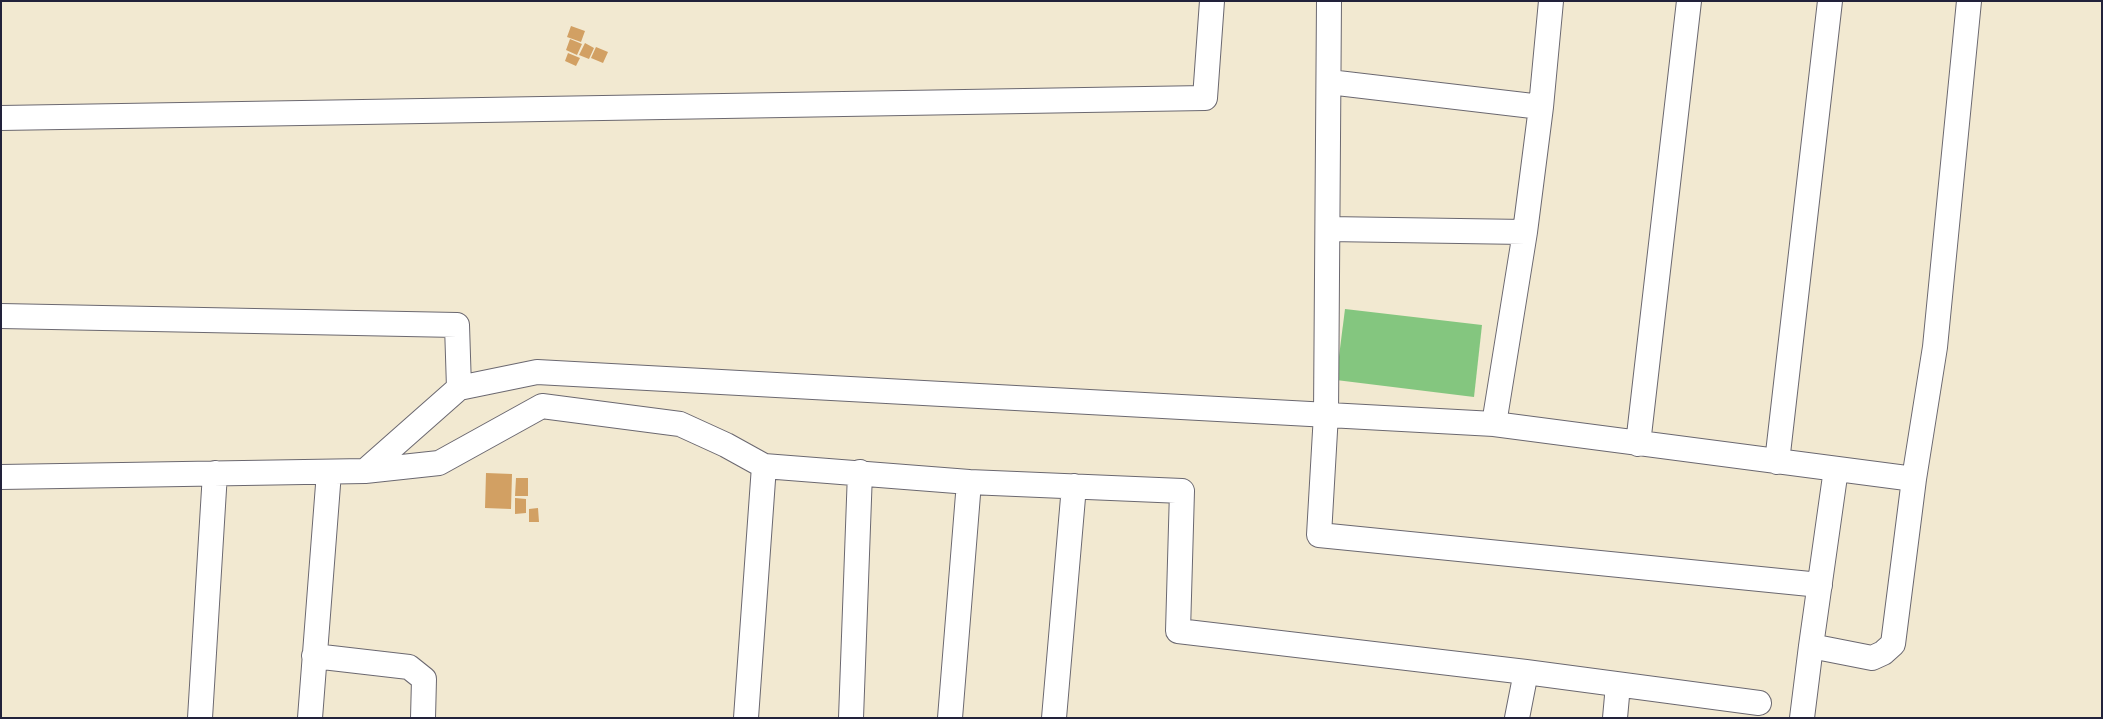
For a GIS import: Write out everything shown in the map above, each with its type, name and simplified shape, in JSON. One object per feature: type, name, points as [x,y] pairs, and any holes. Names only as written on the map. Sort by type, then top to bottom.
[{"type":"street","points":[[1,118],[1205,98],[1212,1]]},
{"type":"street","points":[[1329,1],[1326,414],[1319,535],[1820,585]]},
{"type":"street","points":[[1494,424],[1525,232],[1552,1]]},
{"type":"street","points":[[1638,444],[1689,1]]},
{"type":"street","points":[[1777,462],[1830,1]]},
{"type":"street","points":[[1810,646],[1872,658],[1893,644],[1914,480],[1935,347],[1969,1]]},
{"type":"street","points":[[1329,82],[1541,107]]},
{"type":"street","points":[[1328,229],[1525,232]]},
{"type":"street","points":[[1,316],[457,325],[459,388]]},
{"type":"street","points":[[365,471],[459,388],[537,372],[1494,424],[1914,480]]},
{"type":"street","points":[[1,477],[365,471],[438,463],[542,406],[680,424],[726,445],[764,466],[969,482],[1182,492],[1178,631],[1526,672],[1618,685],[1720,708],[1758,703]]},
{"type":"street","points":[[746,718],[764,466]]},
{"type":"street","points":[[1802,718],[1810,646],[1836,469]]},
{"type":"street","points":[[310,718],[328,472]]},
{"type":"street","points":[[851,718],[860,472]]},
{"type":"street","points":[[200,718],[215,473]]},
{"type":"street","points":[[950,718],[969,482]]},
{"type":"street","points":[[1054,718],[1074,486]]},
{"type":"street","points":[[314,656],[409,667],[424,679],[423,718]]},
{"type":"street","points":[[1517,718],[1526,672]]},
{"type":"street","points":[[1615,718],[1618,685]]},
{"type":"green space","points":[[1345,309],[1482,325],[1474,397],[1336,380]]},
{"type":"building","points":[[571,26],[585,31],[581,42],[567,37]]},
{"type":"building","points":[[570,39],[582,44],[577,55],[566,50]]},
{"type":"building","points":[[585,43],[594,48],[589,59],[579,55]]},
{"type":"building","points":[[596,47],[608,52],[603,63],[591,58]]},
{"type":"building","points":[[568,53],[580,58],[576,66],[565,61]]},
{"type":"building","points":[[486,473],[512,474],[511,509],[485,508]]},
{"type":"building","points":[[516,478],[528,478],[528,496],[515,496]]},
{"type":"building","points":[[515,498],[526,499],[526,513],[515,514]]},
{"type":"building","points":[[538,508],[539,522],[529,522],[529,509]]}]
